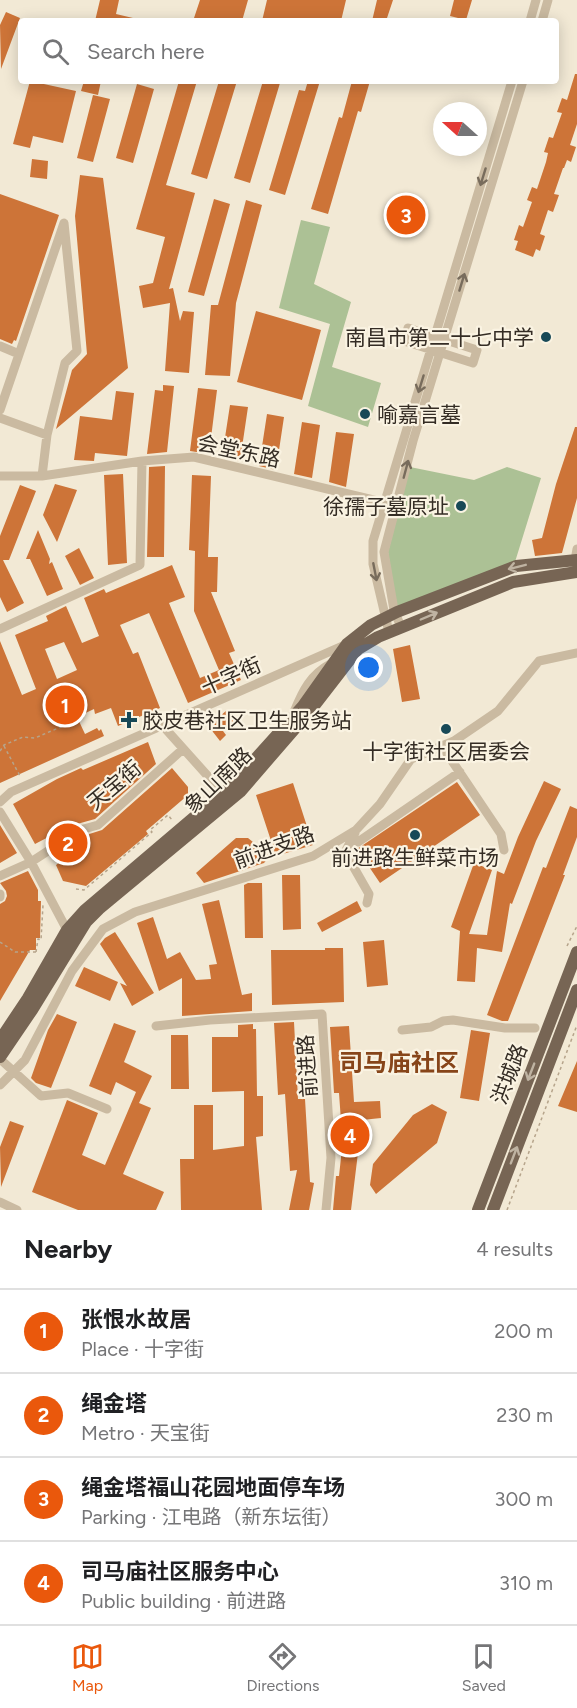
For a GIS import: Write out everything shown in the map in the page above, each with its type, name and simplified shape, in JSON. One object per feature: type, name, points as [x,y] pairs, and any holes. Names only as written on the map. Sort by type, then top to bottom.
[{"type":"main road","name":"象山南路","points":[[0,1040],[68,930],[85,910],[232,785],[303,706],[347,644],[371,625],[390,615],[516,566],[576,560]]},
{"type":"main road","name":"象山南路","points":[[0,1058],[86,922],[240,792],[310,711],[358,649],[395,630],[513,582],[576,560]]},
{"type":"main road","name":"洪城路","points":[[478,1210],[577,952]]},
{"type":"main road","name":"洪城路","points":[[493,1210],[574,1008],[577,990]]},
{"type":"street","points":[[531,18],[536,0]]},
{"type":"street","points":[[543,18],[548,0]]},
{"type":"street","points":[[439,338],[511,84]]},
{"type":"street","points":[[395,630],[374,564],[373,541],[522,84]]},
{"type":"street","points":[[0,410],[64,223],[77,351],[65,363],[47,435],[42,476]]},
{"type":"street","points":[[408,328],[477,350],[473,363],[435,351],[404,341],[408,328]]},
{"type":"street","points":[[0,346],[19,354]]},
{"type":"street","points":[[390,615],[384,552],[435,351]]},
{"type":"street","points":[[0,418],[47,435]]},
{"type":"street","name":"会堂东路","points":[[0,476],[42,476],[142,461],[194,457],[396,506]]},
{"type":"street","points":[[0,629],[140,565],[142,461]]},
{"type":"street","name":"十字街","points":[[0,802],[11,792],[347,644]]},
{"type":"street","name":"前进支路","points":[[0,1085],[25,1060],[72,971],[103,929],[135,912],[313,856],[354,834],[380,804],[411,759],[454,741],[498,711],[539,661],[577,653]]},
{"type":"street","points":[[163,726],[223,793]]},
{"type":"street","points":[[442,746],[501,834],[504,850]]},
{"type":"street","name":"天宝街","points":[[0,876],[31,862],[80,830],[98,825],[183,749]]},
{"type":"street","points":[[354,834],[358,842],[460,772]]},
{"type":"street","points":[[0,812],[31,862],[68,930]]},
{"type":"street","points":[[354,834],[345,852],[369,894],[367,903]]},
{"type":"street","name":"前进路","points":[[156,1026],[210,1020],[322,1014],[331,1158],[326,1210]]},
{"type":"street","points":[[402,1030],[431,1027],[443,1021],[453,1020],[505,1028],[536,1028]]},
{"type":"street","points":[[0,1058],[41,1096],[68,1093],[106,1110]]},
{"type":"street","points":[[0,1202],[17,1210]]},
{"type":"path","points":[[0,751],[4,745],[23,737],[34,738],[84,717]]},
{"type":"path","points":[[4,745],[25,786]]},
{"type":"path","points":[[76,889],[84,890],[152,832],[150,830],[168,815],[172,820]]},
{"type":"path","points":[[0,942],[15,952],[37,952],[38,939],[41,940],[43,900]]},
{"type":"path","points":[[507,1210],[577,1025]]},
{"type":"green space","points":[[301,220],[330,227],[314,284],[351,302],[332,367],[381,383],[368,427],[308,406],[330,324],[279,308]]},
{"type":"green space","points":[[410,467],[474,480],[507,467],[541,478],[515,562],[397,608],[388,552]]},
{"type":"building","points":[[100,0],[119,0],[116,14],[133,18],[96,18]]},
{"type":"building","points":[[200,0],[248,0],[243,18],[194,18]]},
{"type":"building","points":[[267,0],[346,0],[342,18],[263,18]]},
{"type":"building","points":[[377,0],[393,0],[387,18],[373,18]]},
{"type":"building","points":[[454,0],[472,0],[467,18],[450,16]]},
{"type":"building","points":[[6,12],[20,18],[18,18],[1,69],[0,25]]},
{"type":"building","points":[[575,74],[577,74],[577,124],[570,145],[576,147],[571,162],[567,160],[563,168],[554,194],[559,195],[553,212],[548,210],[540,234],[545,236],[540,251],[536,249],[533,257],[515,250],[518,241],[514,240],[519,225],[523,227],[532,202],[527,200],[532,187],[537,189],[548,153],[544,152],[549,137],[553,138],[562,113],[557,112],[562,98],[567,100]]},
{"type":"building","points":[[29,84],[44,84],[76,91],[63,143],[33,136],[30,148],[13,144]]},
{"type":"building","points":[[83,84],[100,84],[98,95],[81,91]]},
{"type":"building","points":[[137,84],[154,89],[133,163],[116,158]]},
{"type":"building","points":[[178,84],[196,84],[166,185],[195,193],[169,289],[173,288],[180,321],[183,311],[194,312],[189,373],[165,371],[170,303],[143,308],[139,286],[153,283],[165,237],[136,229]]},
{"type":"building","points":[[218,84],[236,84],[207,179],[191,174]]},
{"type":"building","points":[[262,84],[280,84],[250,183],[234,178]]},
{"type":"building","points":[[307,84],[319,84],[285,195],[269,190],[299,90],[305,91]]},
{"type":"building","points":[[351,84],[369,84],[361,112],[358,111],[328,214],[311,209],[339,117],[342,118]]},
{"type":"building","points":[[93,95],[110,99],[93,162],[77,158]]},
{"type":"building","points":[[32,159],[48,161],[47,179],[30,177]]},
{"type":"building","points":[[80,175],[103,178],[128,368],[56,429],[72,370],[87,354],[75,216]]},
{"type":"building","points":[[0,194],[59,215],[16,341],[14,340],[12,344],[0,339]]},
{"type":"building","points":[[214,199],[230,204],[204,296],[188,292]]},
{"type":"building","points":[[246,200],[262,205],[236,303],[230,376],[205,375],[211,305],[218,305]]},
{"type":"building","points":[[256,311],[321,330],[302,400],[237,382]]},
{"type":"building","points":[[163,385],[174,386],[167,452],[147,454],[155,390],[163,391]]},
{"type":"building","points":[[198,388],[217,390],[209,454],[190,451]]},
{"type":"building","points":[[116,391],[134,393],[127,456],[95,453],[94,461],[74,460],[80,416],[112,420]]},
{"type":"building","points":[[230,405],[248,407],[240,461],[222,457]]},
{"type":"building","points":[[267,414],[284,417],[276,470],[259,466]]},
{"type":"building","points":[[302,422],[320,425],[312,478],[294,474]]},
{"type":"building","points":[[575,427],[577,427],[577,498],[562,553],[535,556],[532,540],[542,538],[556,484]]},
{"type":"building","points":[[336,432],[354,434],[346,487],[329,482]]},
{"type":"building","points":[[165,466],[164,557],[147,557],[149,467]]},
{"type":"building","points":[[123,474],[127,563],[108,565],[104,475]]},
{"type":"building","points":[[192,475],[211,476],[208,557],[218,557],[217,592],[211,592],[235,651],[229,653],[241,680],[188,703],[149,613],[120,625],[133,654],[138,652],[160,708],[118,726],[111,708],[95,714],[94,709],[77,717],[85,734],[97,728],[99,731],[101,729],[104,736],[0,783],[0,641],[22,695],[36,689],[15,635],[48,621],[46,616],[66,606],[82,643],[99,636],[84,598],[104,589],[106,593],[172,565],[185,597],[169,603],[200,678],[219,670],[194,611],[195,551],[189,550]],"holes":[[[64,642],[77,670],[57,679],[45,649]]]},
{"type":"building","points":[[55,484],[77,490],[57,542],[43,515]]},
{"type":"building","points":[[20,485],[36,491],[9,560],[3,560],[24,603],[7,612],[0,597],[0,536]]},
{"type":"building","points":[[38,530],[50,559],[49,564],[52,562],[63,589],[47,596],[30,559],[26,559]]},
{"type":"building","points":[[79,548],[94,578],[80,585],[65,556]]},
{"type":"building","points":[[410,645],[420,699],[402,702],[393,649]]},
{"type":"building","points":[[226,711],[235,722],[223,731],[226,735],[220,741],[206,723],[211,718],[214,721]]},
{"type":"building","points":[[148,742],[156,764],[95,819],[77,824],[60,835],[58,832],[35,844],[13,804],[57,779]]},
{"type":"building","points":[[172,768],[188,787],[188,795],[146,831],[148,834],[86,886],[63,881],[56,865],[63,860],[58,852],[83,836],[102,830]]},
{"type":"building","points":[[544,781],[561,789],[536,841],[512,904],[510,903],[502,952],[477,948],[475,982],[457,981],[460,931],[451,927],[474,863],[492,870],[469,934],[487,935],[497,871],[504,874]]},
{"type":"building","name":"前进路生鲜菜市场","points":[[457,782],[480,815],[380,883],[357,849]]},
{"type":"building","points":[[293,783],[313,845],[276,856],[256,795]]},
{"type":"building","points":[[570,806],[577,809],[577,837],[563,875],[565,875],[508,1021],[502,1021],[487,1015],[543,867],[546,868]]},
{"type":"building","points":[[0,825],[17,853],[0,863]]},
{"type":"building","points":[[236,838],[248,838],[270,856],[264,863],[204,883],[196,873]]},
{"type":"building","points":[[28,871],[38,890],[38,901],[41,901],[40,938],[36,938],[36,950],[30,950],[0,1001],[0,904],[7,896],[0,883]]},
{"type":"building","points":[[282,875],[300,875],[301,929],[283,930]]},
{"type":"building","points":[[262,883],[263,938],[245,938],[244,885]]},
{"type":"building","points":[[219,900],[242,995],[252,993],[252,1011],[182,1016],[182,978],[159,991],[137,923],[153,917],[167,959],[180,952],[196,980],[211,979],[209,965],[217,964],[202,904]]},
{"type":"building","points":[[357,901],[362,911],[322,932],[317,923]]},
{"type":"building","points":[[115,932],[154,993],[132,1006],[120,983],[127,986],[100,944]]},
{"type":"building","points":[[384,940],[388,985],[367,987],[363,942]]},
{"type":"building","points":[[325,948],[343,948],[344,1002],[272,1005],[271,950],[325,950]]},
{"type":"building","points":[[84,967],[118,982],[110,1001],[75,986]]},
{"type":"building","points":[[57,1014],[77,1022],[51,1088],[36,1083],[31,1078],[48,1030]]},
{"type":"building","points":[[294,1022],[298,1099],[305,1099],[310,1182],[314,1183],[309,1210],[289,1210],[297,1170],[290,1171],[285,1094],[278,1095],[274,1023]]},
{"type":"building","points":[[114,1023],[136,1031],[124,1062],[152,1076],[139,1103],[151,1108],[123,1174],[164,1192],[156,1210],[78,1210],[32,1192],[67,1100],[98,1113],[82,1155],[105,1165],[136,1092],[116,1082],[111,1095],[89,1086]]},
{"type":"building","points":[[253,1024],[253,1029],[256,1029],[257,1096],[263,1096],[263,1136],[256,1137],[262,1210],[181,1210],[180,1159],[194,1159],[194,1105],[213,1105],[213,1150],[244,1146],[244,1091],[212,1092],[212,1037],[238,1037],[238,1025]]},
{"type":"building","points":[[349,1026],[354,1102],[380,1101],[381,1118],[362,1120],[351,1210],[333,1210],[345,1121],[341,1121],[339,1093],[334,1093],[330,1027]]},
{"type":"building","points":[[471,1030],[490,1033],[479,1101],[460,1098]]},
{"type":"building","points":[[171,1035],[188,1035],[189,1089],[171,1089]]},
{"type":"building","points":[[577,1061],[577,1112],[558,1106]]},
{"type":"building","points":[[432,1104],[447,1112],[437,1143],[376,1194],[370,1185],[373,1164],[413,1115]]},
{"type":"building","points":[[10,1121],[24,1126],[1,1187],[0,1147]]},
{"type":"place","name":"绳金塔福山花园地面停车场","points":[[406,215]]},
{"type":"place","name":"南昌市第二十七中学","points":[[546,337]]},
{"type":"place","name":"喻嘉言墓","points":[[365,414]]},
{"type":"place","name":"徐孺子墓原址","points":[[461,506]]},
{"type":"place","name":"张恨水故居","points":[[65,705]]},
{"type":"place","name":"胶皮巷社区卫生服务站","points":[[129,720]]},
{"type":"place","name":"十字街社区居委会","points":[[446,729]]},
{"type":"place","name":"前进路生鲜菜市场","points":[[415,835]]},
{"type":"place","name":"绳金塔","points":[[68,843]]},
{"type":"place","name":"司马庙社区服务中心","points":[[350,1135]]},
{"type":"district","name":"司马庙社区","points":[[399,1062]]}]
